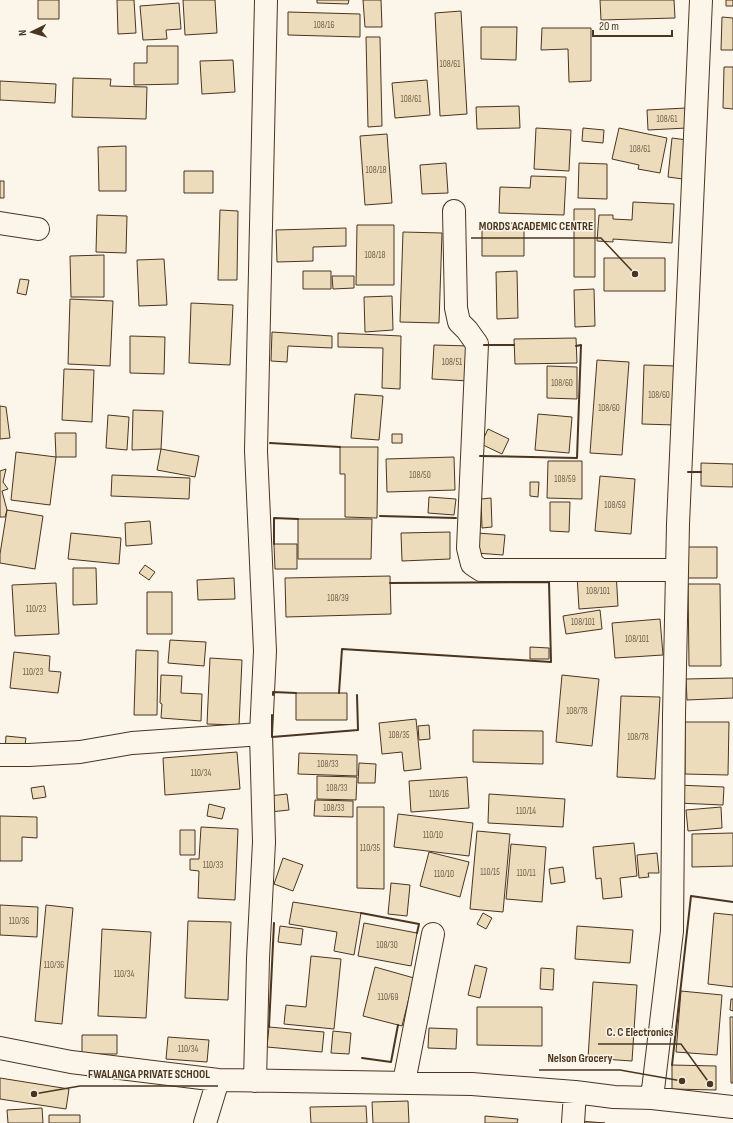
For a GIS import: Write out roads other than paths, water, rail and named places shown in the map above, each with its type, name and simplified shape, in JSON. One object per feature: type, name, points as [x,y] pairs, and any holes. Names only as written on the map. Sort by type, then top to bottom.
[{"type":"street","points":[[255,1081],[258,958],[264,842],[261,734],[265,651],[256,450],[266,0]]},
{"type":"street","points":[[652,1098],[672,931],[677,570],[701,0]]},
{"type":"street","points":[[454,211],[456,308],[458,322],[468,330],[477,344],[468,548],[472,564],[481,570],[677,570]]},
{"type":"street","points":[[0,223],[38,229]]},
{"type":"street","points":[[0,755],[80,752],[132,743],[261,734]]},
{"type":"street","points":[[404,1082],[433,934]]},
{"type":"street","points":[[0,1048],[71,1062],[218,1080],[472,1084],[575,1092],[614,1097],[652,1098],[733,1107]]},
{"type":"street","points":[[205,1123],[218,1080]]},
{"type":"street","points":[[573,1123],[575,1092]]},
{"type":"place","name":"MORDS ACADEMIC CENTRE","points":[[635,274]]},
{"type":"place","name":"Nelson Grocery","points":[[682,1081]]},
{"type":"place","name":"C. C Electronics","points":[[710,1084]]},
{"type":"place","name":"FWALANGA PRIVATE SCHOOL","points":[[34,1094]]}]
